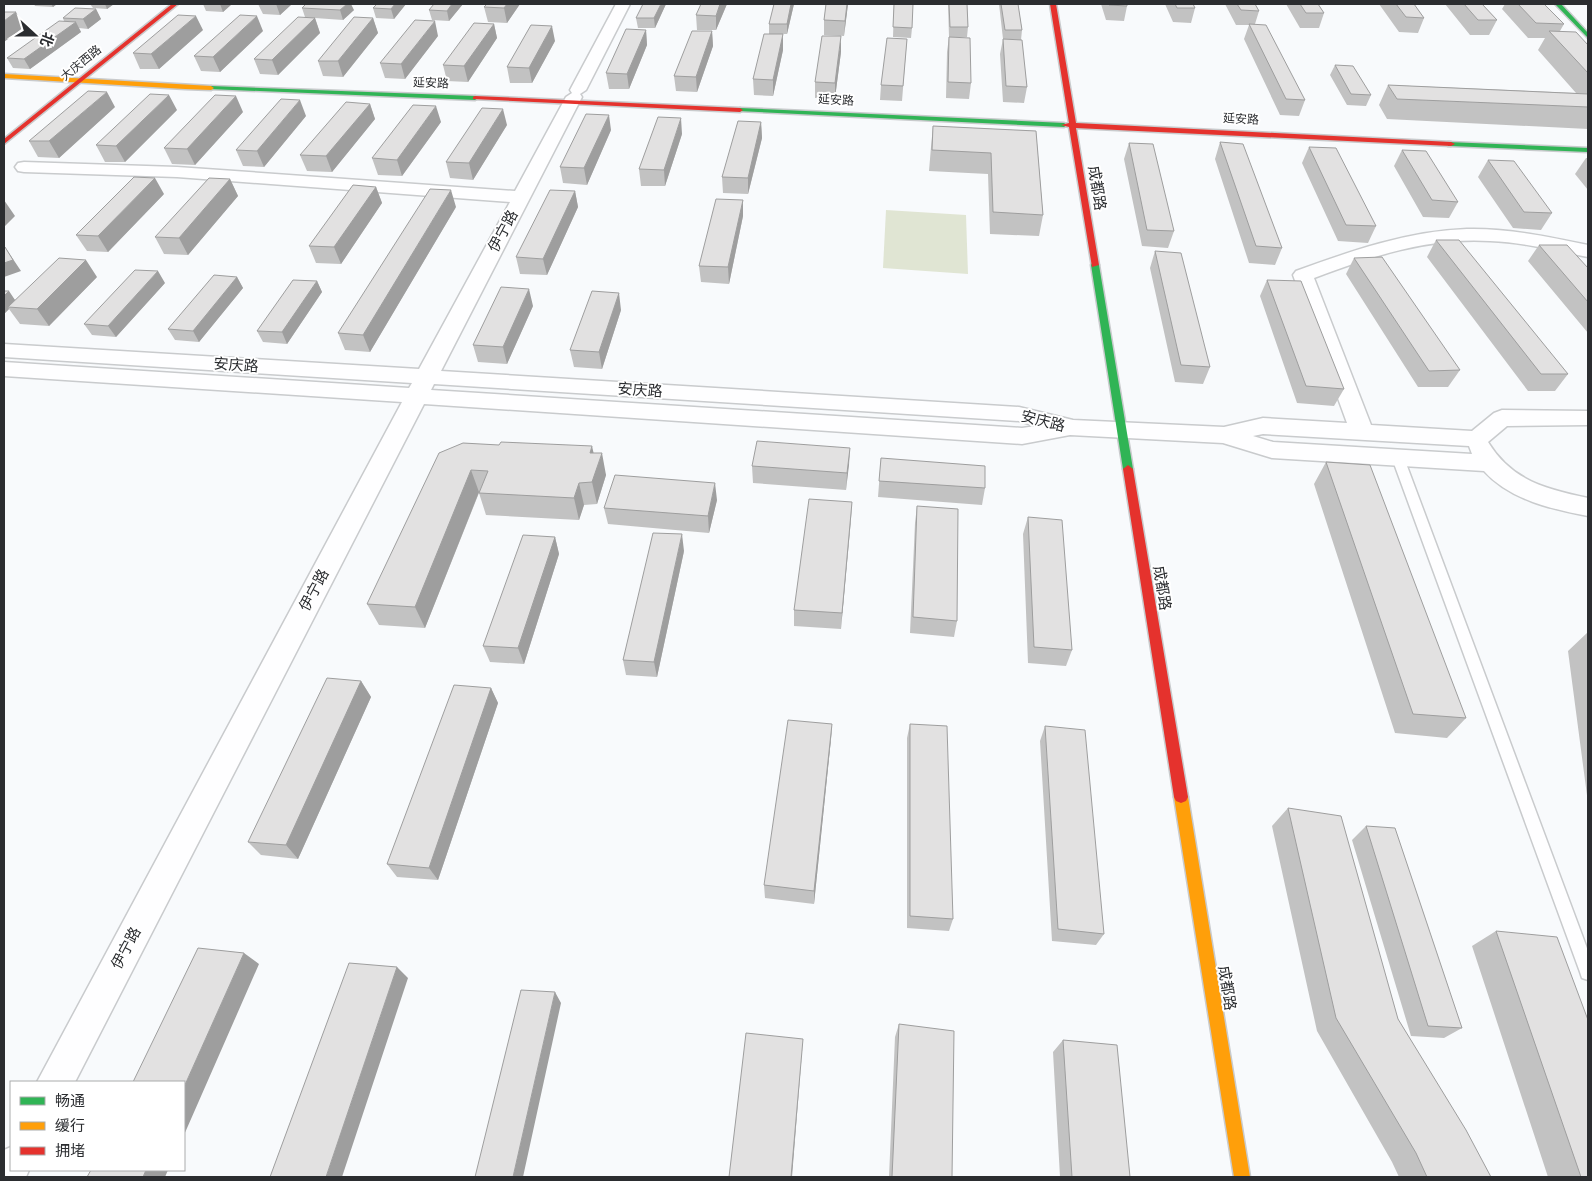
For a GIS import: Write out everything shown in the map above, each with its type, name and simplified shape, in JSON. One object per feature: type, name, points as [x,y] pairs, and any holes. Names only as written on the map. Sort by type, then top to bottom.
[{"type":"street","name":"大庆西路","points":[[4,142],[175,4]]},
{"type":"street","name":"伊宁路","points":[[56,1081],[623,4]]},
{"type":"street","name":"成都路","points":[[1053,4],[1242,1177]]},
{"type":"street","points":[[1558,4],[1588,36]]},
{"type":"street","name":"延安路","points":[[4,76],[82,79],[134,77],[585,94],[1588,150]]},
{"type":"street","name":"延安路","points":[[82,79],[124,85],[574,96],[1071,120],[1588,141]]},
{"type":"street","points":[[24,167],[177,172],[521,197]]},
{"type":"street","points":[[1362,432],[1303,275],[1338,261],[1392,246],[1444,236],[1488,235],[1533,240],[1588,251]]},
{"type":"street","name":"安庆路","points":[[4,350],[421,387],[1022,436],[1073,428],[1224,435]]},
{"type":"street","name":"安庆路","points":[[4,369],[421,387]]},
{"type":"street","points":[[1224,435],[1263,426],[1477,439],[1502,418],[1588,418]]},
{"type":"street","points":[[1224,435],[1272,450],[1488,463]]},
{"type":"street","points":[[1477,439],[1488,463],[1510,482],[1550,498],[1588,507]]},
{"type":"lane","points":[[1398,458],[1588,972]]},
{"type":"green space","points":[[886,210],[966,215],[968,274],[883,268]]},
{"type":"building","points":[[306,4],[347,4],[340,10],[302,8]]},
{"type":"building","points":[[377,4],[395,4],[391,9],[373,8]]},
{"type":"building","points":[[434,4],[452,4],[447,11],[429,10]]},
{"type":"building","points":[[487,4],[507,4],[504,8],[484,7]]},
{"type":"building","points":[[643,4],[661,4],[654,18],[636,18]]},
{"type":"building","points":[[701,4],[720,4],[716,16],[696,15]]},
{"type":"building","points":[[774,4],[791,4],[787,24],[769,24]]},
{"type":"building","points":[[826,4],[847,4],[845,21],[824,20]]},
{"type":"building","points":[[894,4],[913,4],[912,28],[893,27]]},
{"type":"building","points":[[949,4],[967,4],[968,27],[950,27]]},
{"type":"building","points":[[1001,4],[1018,4],[1022,30],[1005,30]]},
{"type":"building","points":[[1127,4],[1127,6],[1109,5]]},
{"type":"building","points":[[1175,4],[1193,4],[1195,8],[1177,8]]},
{"type":"building","points":[[1237,4],[1255,4],[1259,11],[1241,10]]},
{"type":"building","points":[[1300,4],[1318,4],[1324,13],[1306,13]]},
{"type":"building","points":[[1396,4],[1414,4],[1424,18],[1406,17]]},
{"type":"building","points":[[1464,4],[1482,4],[1497,20],[1478,20]]},
{"type":"building","points":[[1518,4],[1544,4],[1564,24],[1536,23]]},
{"type":"building","points":[[75,8],[96,9],[83,19],[63,18]]},
{"type":"building","points":[[4,12],[16,12],[4,21]]},
{"type":"building","points":[[178,15],[196,16],[151,54],[133,53]]},
{"type":"building","points":[[240,15],[257,16],[213,57],[194,56]]},
{"type":"building","points":[[298,17],[315,18],[272,60],[254,59]]},
{"type":"building","points":[[354,17],[373,18],[338,61],[318,61]]},
{"type":"building","points":[[415,20],[435,21],[401,64],[380,63]]},
{"type":"building","points":[[59,21],[76,22],[24,59],[7,58]]},
{"type":"building","points":[[474,23],[494,24],[464,66],[443,65]]},
{"type":"building","points":[[1249,24],[1266,25],[1305,100],[1286,99]]},
{"type":"building","points":[[531,25],[552,26],[529,68],[507,67]]},
{"type":"building","points":[[626,29],[646,30],[627,74],[606,73]]},
{"type":"building","points":[[692,31],[712,31],[696,77],[674,76]]},
{"type":"building","points":[[1549,31],[1576,32],[1588,45],[1588,73]]},
{"type":"building","points":[[764,34],[783,34],[773,80],[753,79]]},
{"type":"building","points":[[822,36],[841,36],[835,83],[815,82]]},
{"type":"building","points":[[949,37],[970,38],[971,83],[948,82]]},
{"type":"building","points":[[887,38],[907,39],[903,86],[881,85]]},
{"type":"building","points":[[1003,39],[1022,40],[1027,87],[1006,86]]},
{"type":"building","points":[[1335,65],[1353,66],[1371,95],[1351,94]]},
{"type":"building","points":[[1388,85],[1588,94],[1588,107],[1397,99]]},
{"type":"building","points":[[88,91],[107,92],[49,141],[29,141]]},
{"type":"building","points":[[150,94],[169,95],[116,146],[96,145]]},
{"type":"building","points":[[215,95],[236,96],[187,149],[164,148]]},
{"type":"building","points":[[281,99],[300,100],[257,151],[236,150]]},
{"type":"building","points":[[346,102],[370,104],[326,156],[300,155]]},
{"type":"building","points":[[413,105],[436,106],[397,160],[372,158]]},
{"type":"building","points":[[482,108],[503,109],[469,163],[446,162]]},
{"type":"building","points":[[586,114],[609,115],[584,168],[560,167]]},
{"type":"building","points":[[658,117],[681,118],[664,170],[639,169]]},
{"type":"building","points":[[738,121],[761,122],[748,178],[722,177]]},
{"type":"building","points":[[933,126],[1036,131],[1043,215],[993,212],[991,153],[932,150]]},
{"type":"building","points":[[1220,142],[1243,144],[1282,248],[1256,246]]},
{"type":"building","points":[[1129,143],[1153,144],[1174,231],[1147,230]]},
{"type":"building","points":[[1309,147],[1336,148],[1376,226],[1346,225]]},
{"type":"building","points":[[1402,150],[1426,151],[1458,202],[1432,200]]},
{"type":"building","points":[[1488,160],[1514,161],[1552,213],[1524,212]]},
{"type":"building","points":[[134,177],[155,178],[98,236],[76,235]]},
{"type":"building","points":[[209,178],[230,179],[179,238],[155,237]]},
{"type":"building","points":[[353,185],[376,187],[334,247],[309,246]]},
{"type":"building","points":[[430,189],[451,190],[363,335],[338,333]]},
{"type":"building","points":[[550,190],[575,191],[543,259],[516,257]]},
{"type":"building","points":[[716,199],[743,200],[728,267],[699,266]]},
{"type":"building","points":[[1436,240],[1459,240],[1568,374],[1541,374]]},
{"type":"building","points":[[1539,245],[1567,245],[1588,268],[1588,302]]},
{"type":"building","points":[[4,247],[13,260],[4,263]]},
{"type":"building","points":[[1155,251],[1181,253],[1210,367],[1181,365]]},
{"type":"building","points":[[1382,257],[1460,370],[1429,371],[1354,258]]},
{"type":"building","points":[[59,258],[86,260],[37,309],[8,307]]},
{"type":"building","points":[[135,270],[158,271],[108,326],[84,324]]},
{"type":"building","points":[[214,275],[237,277],[193,331],[168,329]]},
{"type":"building","points":[[293,280],[317,281],[282,332],[257,331]]},
{"type":"building","points":[[1267,280],[1301,281],[1344,389],[1306,386]]},
{"type":"building","points":[[501,287],[529,289],[503,347],[473,345]]},
{"type":"building","points":[[592,291],[619,293],[599,352],[570,350]]},
{"type":"building","points":[[757,441],[850,448],[847,473],[752,466]]},
{"type":"building","points":[[501,442],[592,446],[590,453],[602,453],[592,482],[579,483],[574,498],[479,493],[488,471],[471,470],[415,607],[367,604],[439,453],[463,443],[499,445]]},
{"type":"building","points":[[881,458],[985,466],[985,488],[879,481]]},
{"type":"building","points":[[1326,462],[1370,465],[1466,718],[1413,714]]},
{"type":"building","points":[[615,475],[715,483],[708,516],[604,508]]},
{"type":"building","points":[[809,499],[852,502],[842,613],[794,610]]},
{"type":"building","points":[[917,506],[958,509],[957,621],[913,617]]},
{"type":"building","points":[[1028,517],[1062,520],[1072,650],[1034,647]]},
{"type":"building","points":[[653,533],[682,534],[654,662],[623,660]]},
{"type":"building","points":[[523,535],[555,537],[518,648],[483,646]]},
{"type":"building","points":[[327,678],[361,681],[286,845],[248,842]]},
{"type":"building","points":[[454,685],[491,688],[429,868],[387,864]]},
{"type":"building","points":[[788,720],[832,724],[814,891],[764,885]]},
{"type":"building","points":[[910,724],[947,726],[953,919],[910,916]]},
{"type":"building","points":[[1045,726],[1085,730],[1104,934],[1058,929]]},
{"type":"building","points":[[1288,808],[1341,816],[1398,1019],[1466,1130],[1491,1177],[1427,1177],[1416,1153],[1336,1018]]},
{"type":"building","points":[[1366,826],[1395,828],[1462,1028],[1428,1026]]},
{"type":"building","points":[[1496,931],[1557,937],[1588,1020],[1588,1177],[1581,1177]]},
{"type":"building","points":[[198,948],[244,953],[185,1085],[185,1081],[133,1081]]},
{"type":"building","points":[[349,963],[397,967],[326,1177],[270,1177]]},
{"type":"building","points":[[521,990],[555,992],[513,1177],[475,1177]]},
{"type":"building","points":[[899,1024],[954,1031],[952,1177],[892,1177]]},
{"type":"building","points":[[746,1033],[803,1039],[791,1177],[729,1177]]},
{"type":"building","points":[[1063,1040],[1117,1045],[1130,1177],[1072,1177]]},
{"type":"building","points":[[90,1171],[146,1171],[143,1177],[87,1177]]},
{"type":"traffic: fast","points":[[1558,4],[1588,36]]},
{"type":"traffic: fast","points":[[211,88],[475,98]]},
{"type":"traffic: fast","points":[[740,110],[1064,125]]},
{"type":"traffic: fast","points":[[1451,144],[1588,150]]},
{"type":"traffic: fast","points":[[1095,265],[1128,469]]},
{"type":"traffic: slow","points":[[4,76],[211,88]]},
{"type":"traffic: slow","points":[[1181,797],[1242,1177]]},
{"type":"traffic: jam","points":[[4,142],[175,4]]},
{"type":"traffic: jam","points":[[1053,4],[1095,265]]},
{"type":"traffic: jam","points":[[475,98],[740,110]]},
{"type":"traffic: jam","points":[[1064,125],[1451,144]]},
{"type":"traffic: jam","points":[[1128,469],[1181,797]]}]
